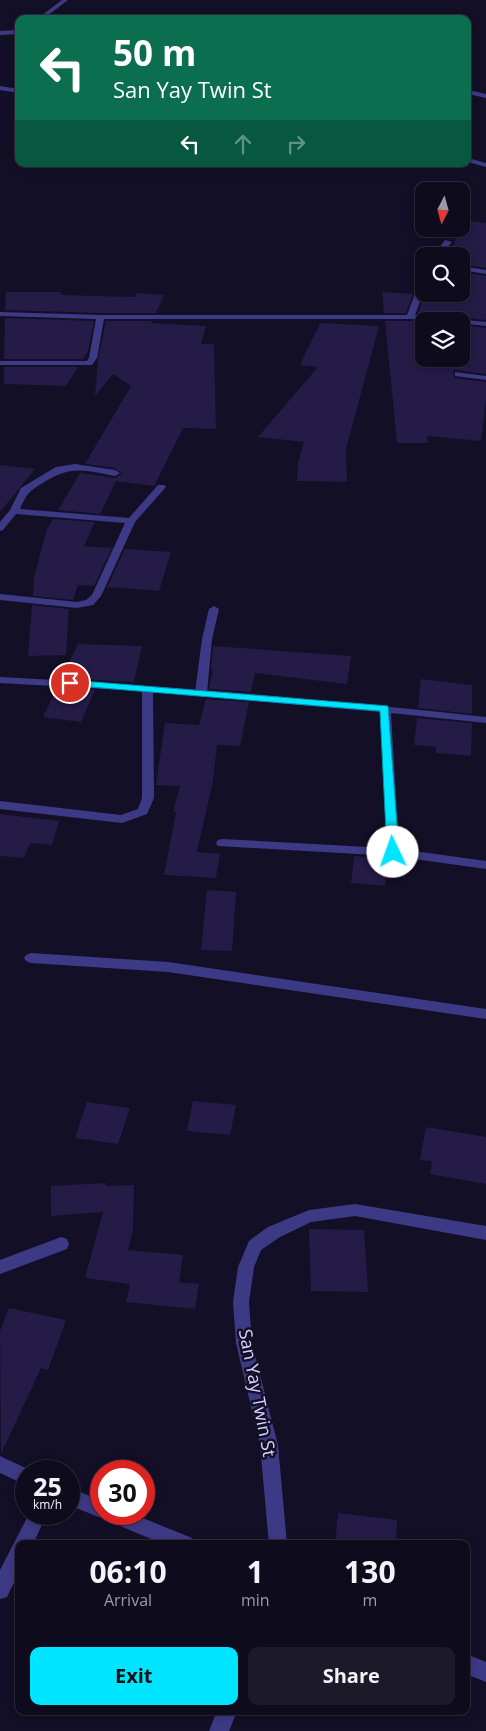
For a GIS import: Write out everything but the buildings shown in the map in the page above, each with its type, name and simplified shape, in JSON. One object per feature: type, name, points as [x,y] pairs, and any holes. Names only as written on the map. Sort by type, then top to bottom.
[{"type":"street","points":[[44,15],[65,0]]},
{"type":"street","points":[[99,15],[141,15]]},
{"type":"street","points":[[0,33],[15,32]]},
{"type":"street","points":[[0,88],[15,90]]},
{"type":"street","points":[[471,93],[486,96]]},
{"type":"street","points":[[471,161],[486,165]]},
{"type":"street","points":[[444,247],[448,242]]},
{"type":"street","points":[[470,269],[486,272]]},
{"type":"street","points":[[410,317],[416,302]]},
{"type":"street","points":[[0,314],[100,317],[415,317]]},
{"type":"street","points":[[0,363],[90,363],[93,358],[100,317]]},
{"type":"street","points":[[470,322],[486,324]]},
{"type":"street","points":[[458,374],[486,378]]},
{"type":"street","points":[[0,528],[14,511],[24,490],[59,469],[75,467],[116,473]]},
{"type":"street","points":[[0,597],[56,604],[88,603],[96,596],[131,521],[161,487]]},
{"type":"street","points":[[14,511],[131,521]]},
{"type":"street","points":[[201,692],[206,639],[214,609]]},
{"type":"street","points":[[0,680],[201,692],[486,720]]},
{"type":"street","points":[[0,805],[122,819],[143,811],[148,798],[147,688]]},
{"type":"street","points":[[385,709],[393,852]]},
{"type":"street","points":[[222,843],[393,852],[486,866]]},
{"type":"street","points":[[31,958],[168,968],[486,1014]]},
{"type":"street","name":"San Yay Twin St","points":[[278,1540],[269,1445],[244,1342],[241,1302],[246,1267],[255,1246],[274,1232],[309,1216],[355,1210],[486,1233]]},
{"type":"street","points":[[0,1268],[61,1244]]},
{"type":"street","points":[[0,1464],[15,1472]]},
{"type":"street","points":[[25,1540],[32,1525]]},
{"type":"street","points":[[139,1525],[176,1540]]},
{"type":"street","points":[[0,1590],[15,1560]]},
{"type":"street","points":[[470,1666],[486,1672]]},
{"type":"street","points":[[219,1731],[225,1715]]},
{"type":"route","points":[[70,683],[385,709],[393,852]]}]
